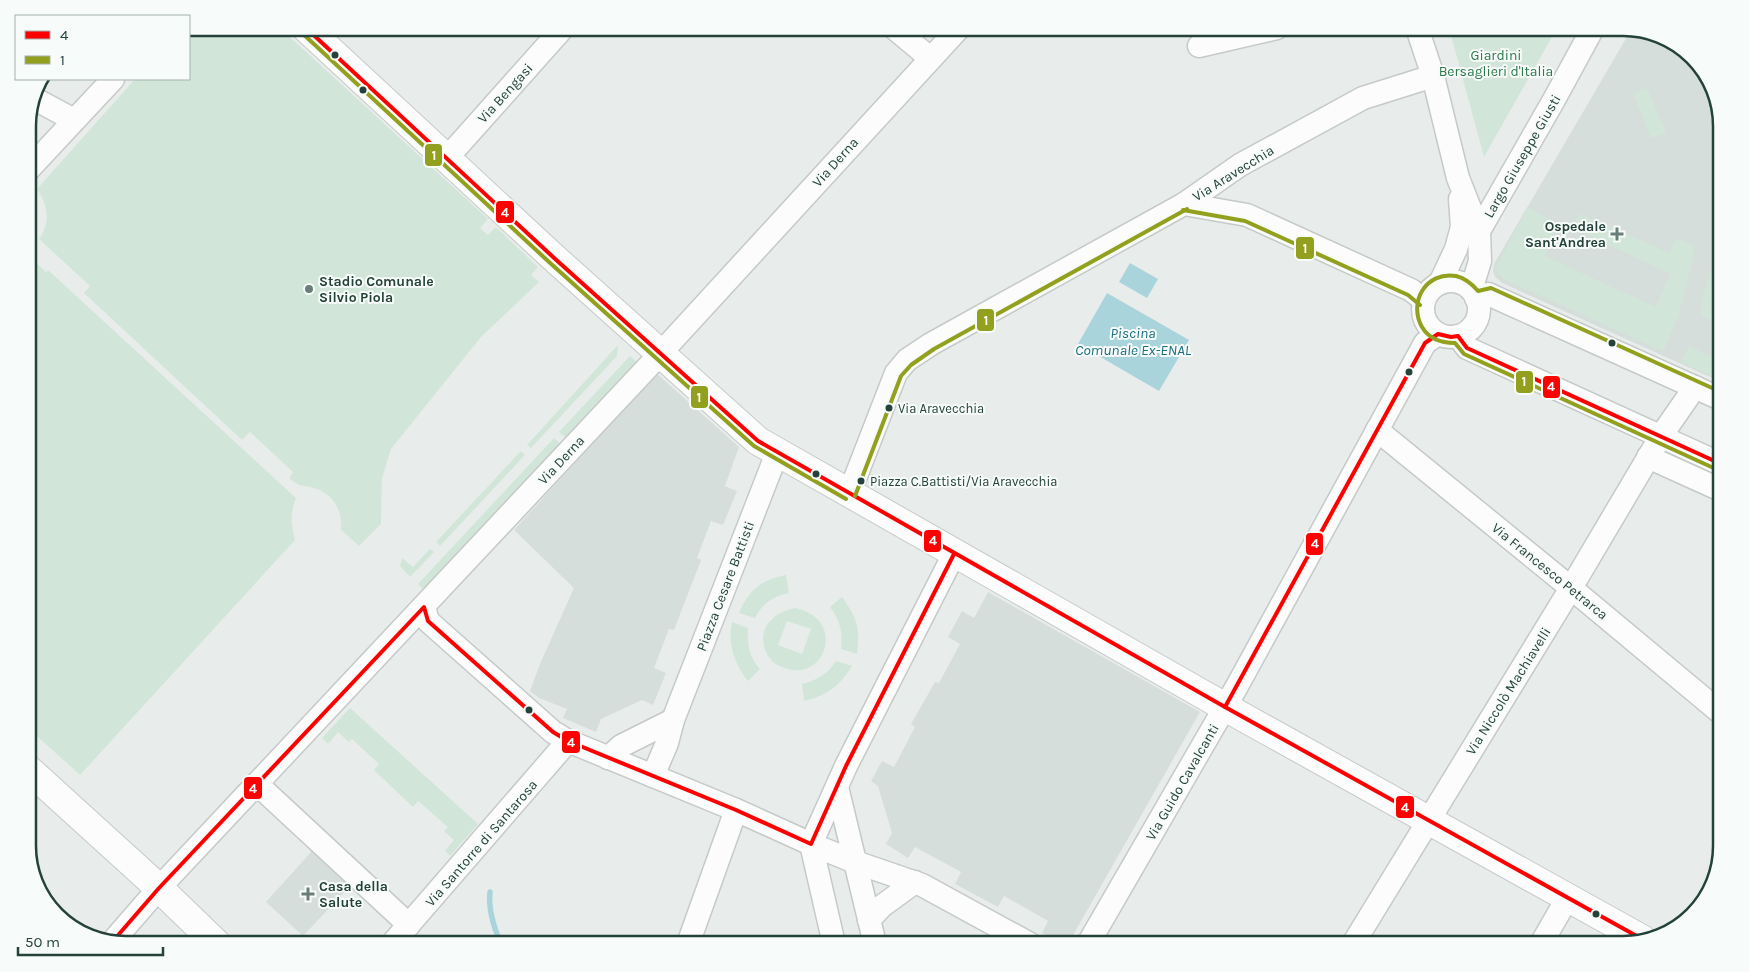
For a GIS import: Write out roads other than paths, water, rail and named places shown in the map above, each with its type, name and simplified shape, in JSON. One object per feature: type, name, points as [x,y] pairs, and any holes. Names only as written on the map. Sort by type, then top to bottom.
[{"type":"street","points":[[323,36],[447,158],[660,354],[768,447],[1225,707],[1635,935]]},
{"type":"street","name":"Via Bengasi","points":[[447,158],[557,36]]},
{"type":"street","points":[[904,36],[930,58]]},
{"type":"street","name":"Via Derna","points":[[118,935],[159,888],[660,354],[951,36]]},
{"type":"street","points":[[1199,46],[1242,36]]},
{"type":"street","name":"Largo Giuseppe Giusti","points":[[1420,36],[1433,76],[1458,178],[1479,231],[1480,260],[1474,294]]},
{"type":"street","name":"Largo Giuseppe Giusti","points":[[1479,231],[1589,36]]},
{"type":"street","name":"Via Aravecchia","points":[[849,494],[888,390],[896,373],[907,360],[931,344],[1184,204],[1240,165],[1363,98],[1433,76]]},
{"type":"street","points":[[36,161],[112,80]]},
{"type":"street","points":[[40,102],[74,120]]},
{"type":"street","name":"Largo Giuseppe Giusti","points":[[1440,283],[1456,249],[1462,227],[1458,178]]},
{"type":"street","points":[[1184,204],[1246,215],[1411,290],[1424,300]]},
{"type":"street","points":[[1448,335],[1470,330],[1475,324],[1479,307],[1474,294],[1458,282],[1451,281],[1440,283],[1432,289],[1424,300],[1424,319],[1432,330],[1448,335],[1467,348],[1713,460]]},
{"type":"street","points":[[1474,294],[1488,294],[1713,395]]},
{"type":"street","name":"Via Guido Cavalcanti","points":[[1093,936],[1225,707],[1425,343],[1448,335]]},
{"type":"street","name":"Via Niccolò Machiavelli","points":[[1358,936],[1572,588],[1661,436],[1695,387]]},
{"type":"street","name":"Via Francesco Petrarca","points":[[1377,430],[1713,706]]},
{"type":"street","name":"Piazza Cesare Battisti","points":[[653,776],[667,743],[673,720],[768,447]]},
{"type":"street","points":[[1648,458],[1713,486]]},
{"type":"street","points":[[832,936],[810,844],[850,758],[954,554]]},
{"type":"street","points":[[424,607],[428,621],[553,732],[568,741],[736,810],[810,844],[855,862],[915,882],[1015,936]]},
{"type":"street","points":[[608,758],[621,746],[673,720]]},
{"type":"street","name":"Via Santorre di Santarosa","points":[[399,936],[568,741]]},
{"type":"street","points":[[36,776],[210,936]]},
{"type":"street","points":[[257,784],[409,925]]},
{"type":"street","points":[[837,787],[873,936]]},
{"type":"street","points":[[691,936],[736,810]]},
{"type":"street","points":[[869,920],[882,906],[915,882]]},
{"type":"street","points":[[1546,936],[1568,897]]},
{"type":"water","name":"Piscina Comunale Ex-ENAL","points":[[1130,263],[1158,279],[1147,298],[1119,282]]},
{"type":"water","name":"Piscina Comunale Ex-ENAL","points":[[1107,293],[1189,340],[1159,391],[1078,344]]},
{"type":"waterway","points":[[490,892],[492,919],[498,936]]},
{"type":"place","name":"Ospedale Sant'Andrea","points":[[1617,234]]},
{"type":"place","name":"Stadio Comunale Silvio Piola","points":[[309,289]]},
{"type":"place","name":"Via Aravecchia","points":[[889,408]]},
{"type":"place","name":"Piazza C.Battisti/Via Aravecchia","points":[[861,481]]},
{"type":"place","name":"Casa della Salute","points":[[308,894]]},
{"type":"park label","name":"Giardini Bersaglieri d'Italia","points":[[1496,64]]}]
